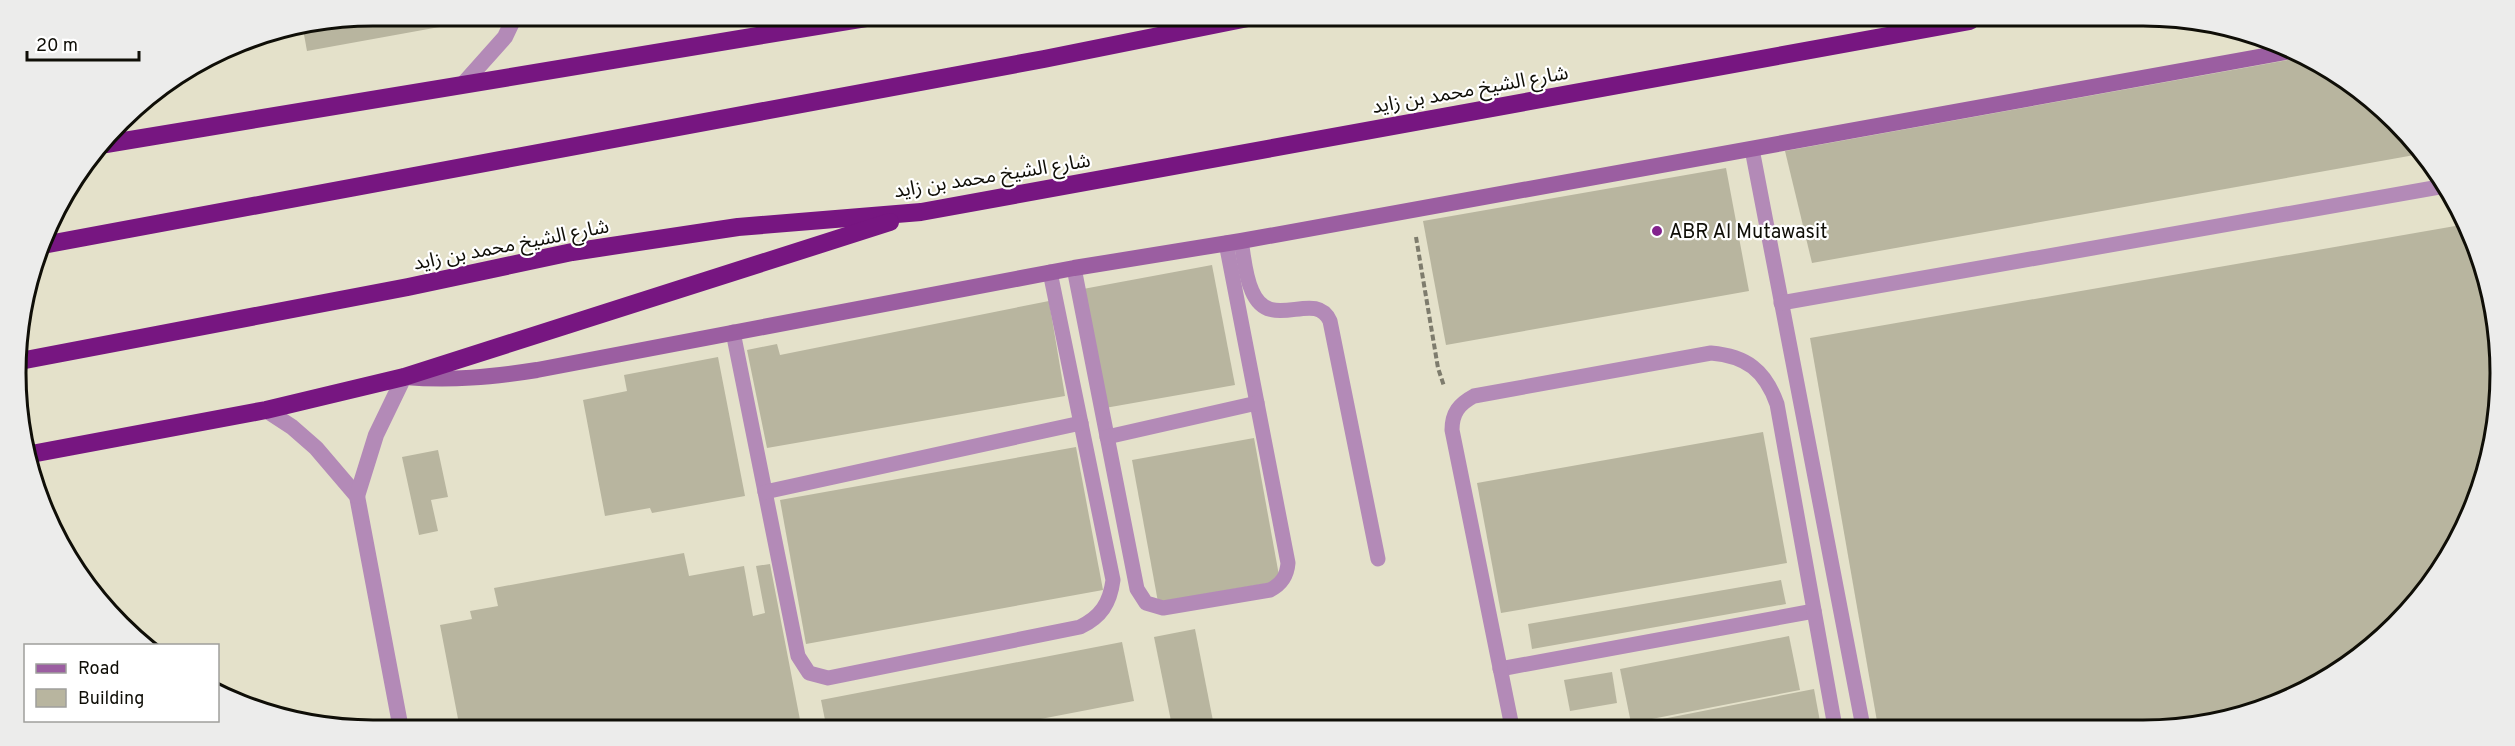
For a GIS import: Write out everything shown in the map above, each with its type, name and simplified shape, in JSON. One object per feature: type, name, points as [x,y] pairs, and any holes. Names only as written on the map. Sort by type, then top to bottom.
[{"type":"highway","points":[[113,143],[810,26]]},
{"type":"highway","points":[[51,244],[1044,59],[1208,26]]},
{"type":"highway","name":"شارع الشيخ محمد بن زايد","points":[[26,360],[408,287],[572,252],[738,227],[921,212],[1943,26]]},
{"type":"highway","points":[[35,452],[266,410],[404,377],[921,212]]},
{"type":"main road","points":[[404,377],[442,380],[484,379],[1050,272],[1233,242],[2278,53]]},
{"type":"street","points":[[464,83],[505,37],[510,26]]},
{"type":"street","points":[[399,720],[357,496],[376,435],[404,377]]},
{"type":"street","points":[[266,410],[316,448],[357,496]]},
{"type":"lane","points":[[1752,149],[1862,720]]},
{"type":"lane","points":[[1781,303],[2436,188]]},
{"type":"lane","points":[[1074,268],[1137,589],[1146,603],[1163,608],[1270,590],[1283,580],[1288,563],[1257,403],[1233,242]]},
{"type":"lane","points":[[1233,242],[1251,290],[1263,306],[1272,311],[1282,312],[1316,308],[1323,310],[1330,321],[1378,559]]},
{"type":"lane","points":[[734,332],[798,656],[809,673],[828,678],[1080,627],[1091,622],[1107,604],[1113,580],[1050,272]]},
{"type":"lane","points":[[1511,720],[1452,430],[1452,419],[1456,409],[1464,401],[1474,396],[1711,353],[1729,354],[1745,361],[1760,372],[1771,387],[1777,404],[1834,720]]},
{"type":"lane","points":[[1107,437],[1257,403]]},
{"type":"lane","points":[[765,492],[1081,423]]},
{"type":"lane","points":[[1500,669],[1814,611]]},
{"type":"path","points":[[1412,210],[1438,368],[1456,409]]},
{"type":"building","points":[[350,26],[445,26],[307,51],[305,32]]},
{"type":"building","points":[[2292,59],[2354,97],[2388,127],[2413,155],[1812,263],[1785,151]]},
{"type":"building","points":[[1726,168],[1749,291],[1446,345],[1423,221]]},
{"type":"building","points":[[2457,226],[2478,283],[2487,328],[2490,373],[2487,418],[2478,463],[2463,506],[2443,547],[2418,585],[2388,619],[2354,649],[2296,685],[2232,709],[2165,720],[1877,720],[1810,338]]},
{"type":"building","points":[[1212,265],[1235,385],[1105,408],[1083,289]]},
{"type":"building","points":[[1049,301],[1065,396],[767,448],[747,350],[777,344],[780,355]]},
{"type":"building","points":[[718,357],[745,496],[652,513],[650,508],[605,516],[583,400],[627,391],[624,375]]},
{"type":"building","points":[[1763,432],[1787,563],[1501,613],[1477,483]]},
{"type":"building","points":[[1254,438],[1280,581],[1158,602],[1132,460]]},
{"type":"building","points":[[1076,447],[1103,590],[806,644],[780,500]]},
{"type":"building","points":[[438,450],[448,497],[431,500],[438,531],[419,535],[402,457]]},
{"type":"building","points":[[684,553],[689,576],[744,566],[753,616],[765,613],[756,566],[770,564],[800,720],[458,720],[440,625],[472,619],[470,611],[498,606],[494,588]]},
{"type":"building","points":[[1781,580],[1786,604],[1532,649],[1528,624]]},
{"type":"building","points":[[1195,629],[1213,720],[1171,720],[1154,637]]},
{"type":"building","points":[[1789,636],[1800,690],[1646,720],[1630,720],[1620,669]]},
{"type":"building","points":[[1122,642],[1134,701],[1036,720],[825,720],[821,700]]},
{"type":"building","points":[[1612,672],[1617,703],[1570,711],[1564,680]]},
{"type":"building","points":[[1814,689],[1820,720],[1657,720]]},
{"type":"place","name":"ABR Al Mutawasit","points":[[1657,231]]}]
